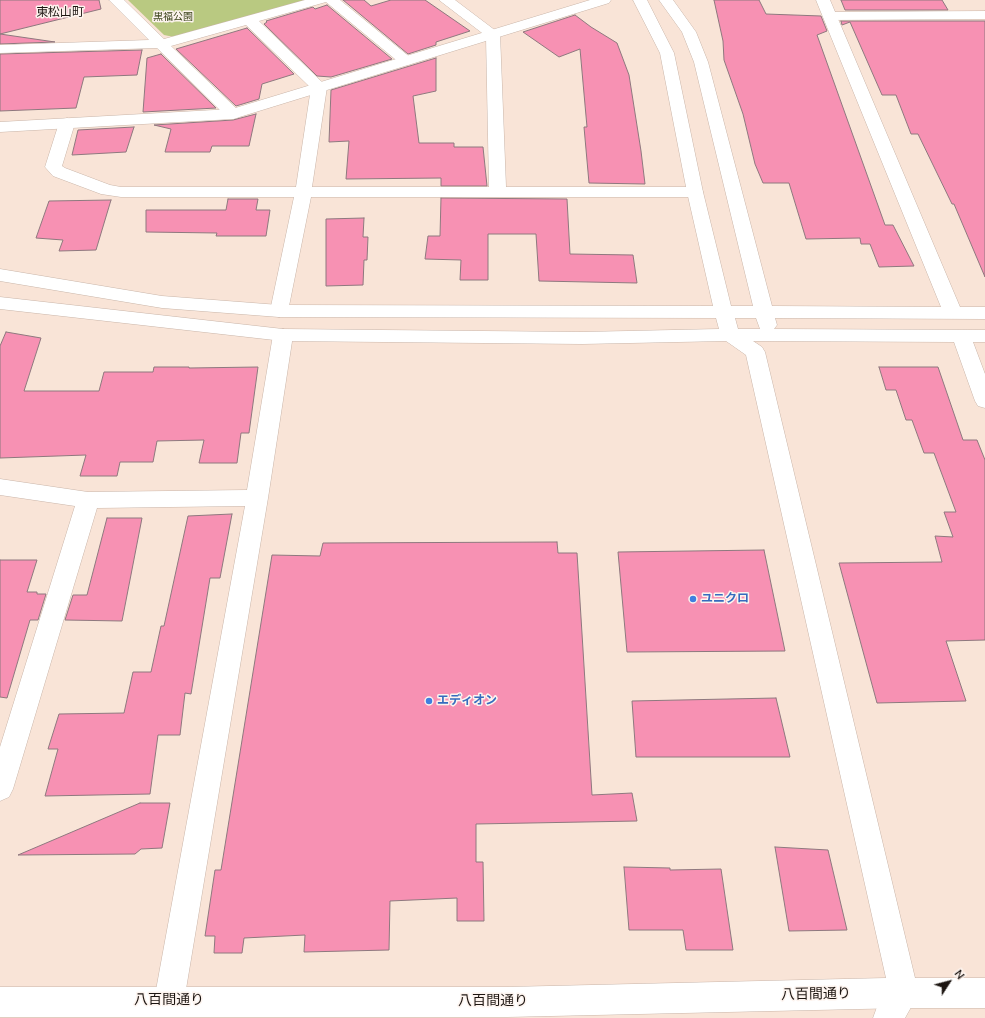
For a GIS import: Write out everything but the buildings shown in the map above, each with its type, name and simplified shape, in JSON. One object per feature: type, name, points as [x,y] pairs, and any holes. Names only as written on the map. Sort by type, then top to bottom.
[{"type":"street","points":[[116,0],[233,114]]},
{"type":"street","points":[[0,49],[161,44],[321,0]]},
{"type":"street","points":[[332,0],[406,61]]},
{"type":"street","points":[[446,0],[493,34]]},
{"type":"street","points":[[0,127],[233,114],[604,0]]},
{"type":"street","points":[[640,0],[667,53],[695,192],[730,335]]},
{"type":"street","points":[[666,0],[689,32],[701,62],[763,312],[763,343],[904,993],[888,1018]]},
{"type":"street","points":[[823,0],[953,313]]},
{"type":"street","points":[[983,0],[985,4]]},
{"type":"street","points":[[830,16],[985,14]]},
{"type":"street","points":[[249,20],[319,87]]},
{"type":"street","points":[[493,34],[498,192]]},
{"type":"street","points":[[279,311],[303,193],[319,87]]},
{"type":"street","points":[[67,123],[53,167],[59,172],[106,190],[120,192],[695,192]]},
{"type":"street","points":[[0,276],[162,302],[279,311],[723,311],[985,313]]},
{"type":"street","points":[[0,303],[283,335],[582,338],[730,335],[763,343],[985,336]]},
{"type":"street","points":[[169,1001],[257,498],[283,335]]},
{"type":"street","points":[[960,336],[985,401]]},
{"type":"street","points":[[0,487],[88,500],[257,498]]},
{"type":"street","points":[[0,789],[88,500]]},
{"type":"street","name":"八百間通り","points":[[0,1002],[169,1001],[508,1010],[904,993],[985,993]]},
{"type":"green space","name":"黒福公園","points":[[128,0],[306,0],[174,37],[164,35]]},
{"type":"place","name":"ユニクロ","points":[[693,599]]},
{"type":"place","name":"エディオン","points":[[429,701]]},
{"type":"district","name":"東松山町","points":[[60,13]]}]
